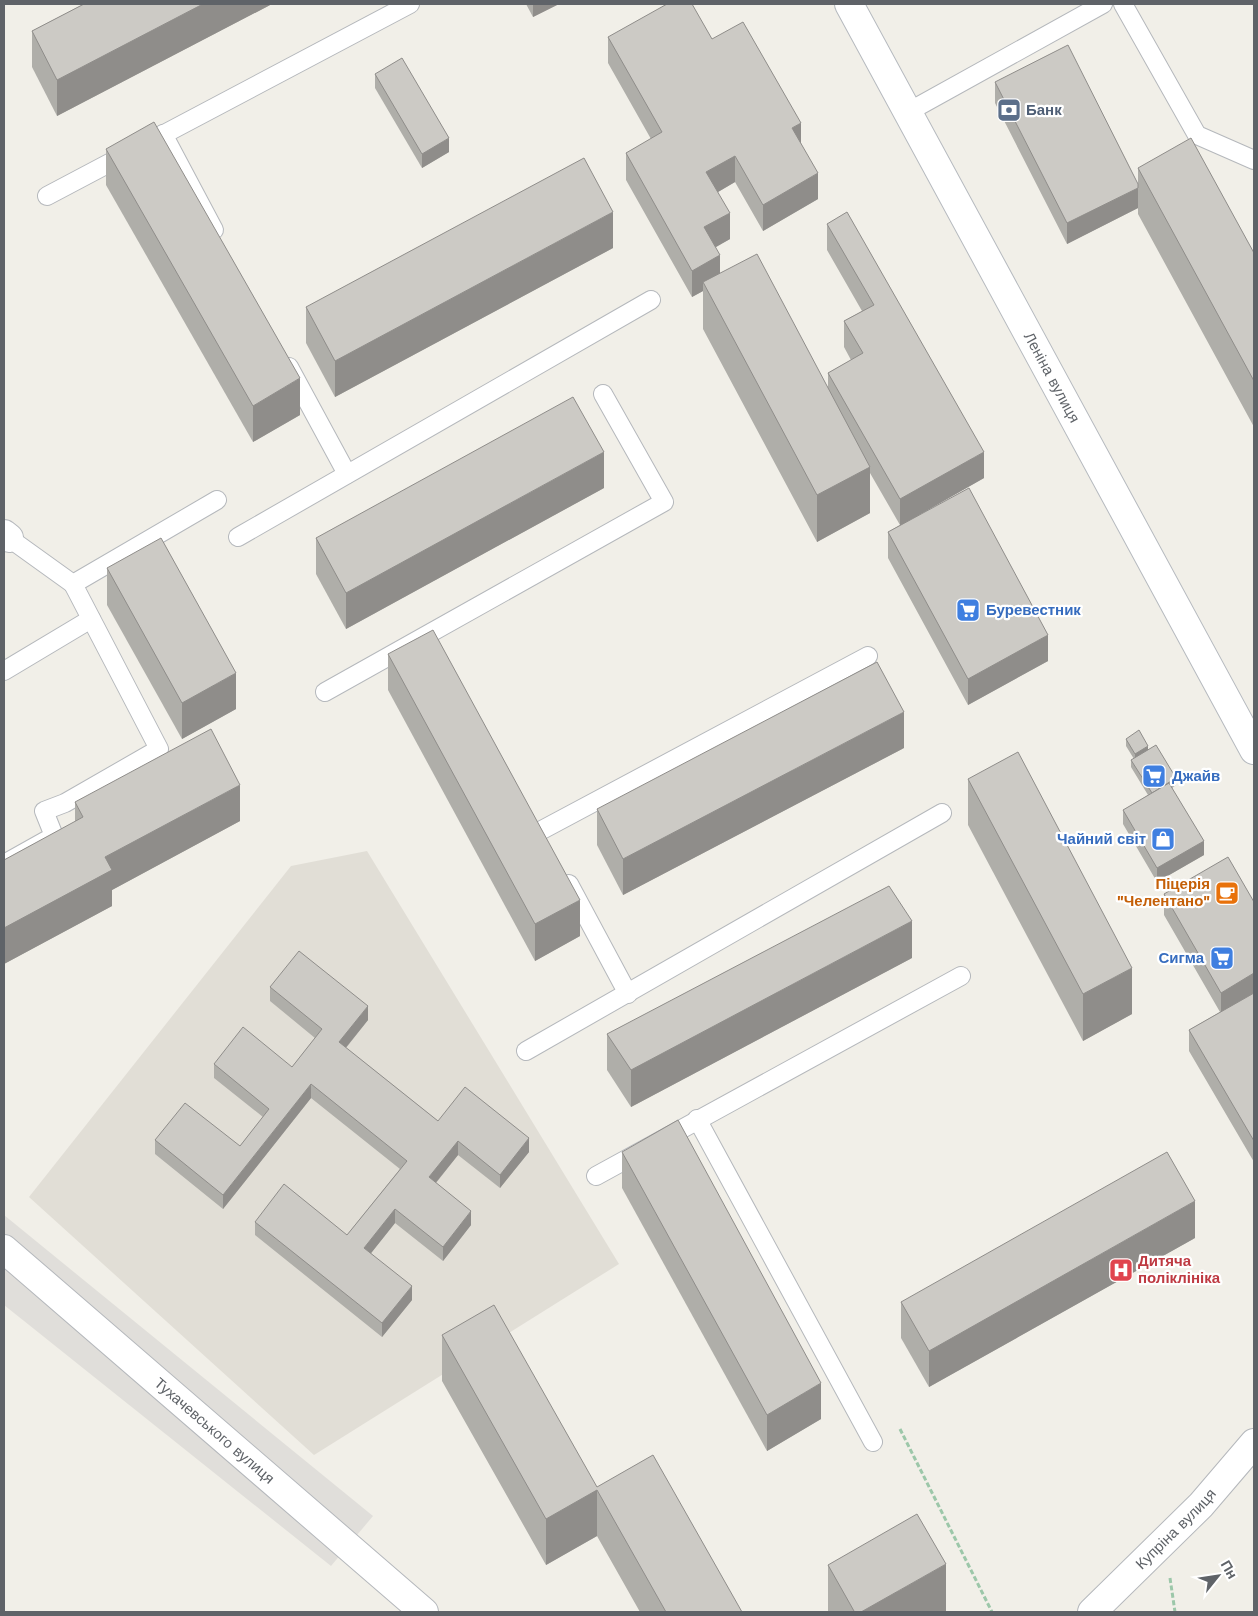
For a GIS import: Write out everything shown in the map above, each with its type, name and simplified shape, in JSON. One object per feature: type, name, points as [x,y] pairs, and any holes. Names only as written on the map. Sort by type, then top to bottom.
[{"type":"street","name":"Леніна вулиця","points":[[849,4],[1254,750]]},
{"type":"street","name":"Тухачевського вулиця","points":[[4,1248],[424,1612]]},
{"type":"street","name":"Купріна вулиця","points":[[1092,1612],[1201,1505],[1254,1443]]},
{"type":"lane","points":[[47,196],[410,4]]},
{"type":"lane","points":[[908,112],[1103,4]]},
{"type":"lane","points":[[1123,4],[1197,135],[1254,160]]},
{"type":"lane","points":[[162,134],[224,248]]},
{"type":"lane","points":[[238,537],[651,300]]},
{"type":"lane","points":[[281,352],[348,474]]},
{"type":"lane","points":[[325,692],[664,502],[603,394]]},
{"type":"lane","points":[[73,584],[217,500]]},
{"type":"lane","points":[[4,864],[54,836],[44,811],[65,803],[159,749],[73,584],[6,536]]},
{"type":"lane","points":[[4,671],[91,619]]},
{"type":"lane","points":[[433,631],[442,649]]},
{"type":"lane","points":[[540,832],[868,656]]},
{"type":"lane","points":[[526,1051],[942,813]]},
{"type":"lane","points":[[531,814],[550,848]]},
{"type":"lane","points":[[559,866],[628,994]]},
{"type":"lane","points":[[596,1176],[961,976]]},
{"type":"lane","points":[[697,1119],[873,1442]]},
{"type":"path","points":[[900,1428],[992,1612]]},
{"type":"shaded area","points":[[367,851],[619,1264],[314,1455],[29,1197],[291,866]]},
{"type":"shaded area","points":[[4,1215],[373,1516],[331,1566],[4,1305]]},
{"type":"building","points":[[84,4],[203,4],[57,80],[32,31]]},
{"type":"building","points":[[667,4],[692,4],[712,39],[743,22],[801,123],[792,128],[818,173],[763,205],[735,156],[706,172],[730,213],[704,227],[720,255],[692,271],[626,153],[662,132],[608,37]]},
{"type":"building","points":[[1068,45],[1138,184],[1138,188],[1067,223],[995,82]]},
{"type":"building","points":[[402,58],[449,138],[422,154],[375,74]]},
{"type":"building","points":[[154,122],[300,378],[253,406],[106,149]]},
{"type":"building","points":[[1191,138],[1254,253],[1254,381],[1138,168]]},
{"type":"building","points":[[584,158],[613,212],[335,361],[306,307]]},
{"type":"building","points":[[847,212],[984,452],[900,499],[828,373],[863,353],[844,321],[874,305],[827,224]]},
{"type":"building","points":[[757,254],[870,467],[817,495],[703,282]]},
{"type":"building","points":[[573,397],[604,452],[346,593],[316,538]]},
{"type":"building","name":"Буревестник","points":[[969,488],[1048,635],[968,679],[888,532]]},
{"type":"building","points":[[161,538],[236,673],[182,703],[107,568]]},
{"type":"building","points":[[433,630],[580,900],[535,924],[388,654]]},
{"type":"building","points":[[877,662],[904,712],[623,859],[597,809]]},
{"type":"building","points":[[211,729],[240,785],[105,857],[112,870],[4,928],[4,860],[83,817],[75,802]]},
{"type":"building","points":[[1139,730],[1148,746],[1135,754],[1126,739]]},
{"type":"building","name":"Джайв","points":[[1156,745],[1176,778],[1152,793],[1131,760]]},
{"type":"building","points":[[1018,752],[1132,968],[1083,994],[968,779]]},
{"type":"building","name":"Чайний світ","points":[[1169,783],[1204,841],[1157,868],[1123,810]]},
{"type":"building","name":"Сигма","points":[[1228,857],[1254,902],[1254,973],[1221,993],[1164,894]]},
{"type":"building","points":[[889,886],[912,921],[631,1070],[607,1034]]},
{"type":"building","points":[[299,951],[368,1006],[339,1042],[438,1121],[465,1087],[529,1138],[500,1175],[458,1141],[429,1177],[471,1211],[443,1247],[395,1209],[364,1248],[412,1286],[382,1323],[255,1222],[284,1184],[347,1235],[407,1161],[311,1084],[223,1195],[155,1140],[185,1103],[240,1146],[269,1109],[214,1064],[243,1027],[292,1067],[322,1029],[270,987]]},
{"type":"building","points":[[1254,993],[1254,1141],[1189,1030]]},
{"type":"building","points":[[678,1120],[821,1383],[767,1415],[622,1152]]},
{"type":"building","points":[[1167,1152],[1195,1201],[929,1351],[901,1302]]},
{"type":"building","points":[[494,1305],[597,1487],[653,1455],[742,1612],[666,1612],[597,1490],[546,1519],[442,1335]]},
{"type":"building","points":[[917,1514],[946,1564],[861,1612],[853,1612],[828,1565]]},
{"type":"place","name":"Банк","points":[[1009,110]]},
{"type":"place","name":"Буревестник","points":[[968,610]]},
{"type":"place","name":"Джайв","points":[[1154,776]]},
{"type":"place","name":"Чайний світ","points":[[1163,839]]},
{"type":"place","name":"Піцерія \"Челентано\"","points":[[1227,893]]},
{"type":"place","name":"Сигма","points":[[1222,958]]},
{"type":"place","name":"Дитяча поліклініка","points":[[1121,1270]]}]
